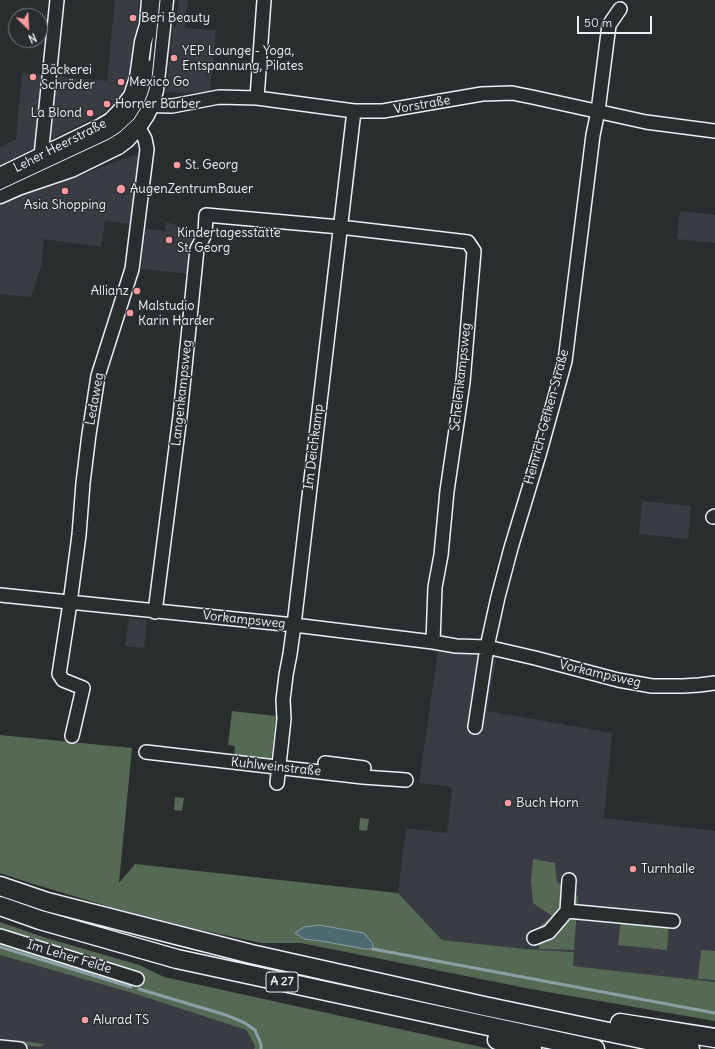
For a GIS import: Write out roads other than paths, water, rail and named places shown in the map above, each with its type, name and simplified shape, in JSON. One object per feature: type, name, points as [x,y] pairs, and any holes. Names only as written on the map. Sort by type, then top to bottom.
[{"type":"highway","name":"A 27","points":[[0,886],[47,902],[251,954],[484,1006],[690,1049]]},
{"type":"highway","name":"A 27","points":[[0,906],[40,920],[177,959],[595,1049]]},
{"type":"highway","points":[[484,1006],[604,1020],[715,1038]]},
{"type":"highway","points":[[419,1012],[433,1024],[532,1049]]},
{"type":"main road","name":"Leher Heerstraße","points":[[0,195],[76,166],[118,146],[126,140],[138,112],[132,96],[138,78],[143,42],[148,25],[150,0]]},
{"type":"main road","points":[[138,112],[155,90],[165,0]]},
{"type":"main road","name":"Leher Heerstraße","points":[[0,176],[106,124],[117,115],[138,112]]},
{"type":"street","points":[[41,156],[57,0]]},
{"type":"street","points":[[0,186],[102,139],[120,128],[138,112],[149,79],[157,0]]},
{"type":"street","points":[[257,98],[264,0]]},
{"type":"street","name":"Heinrich-Gefken-Straße","points":[[487,647],[511,546],[539,455],[564,361],[593,135],[598,111],[609,25],[620,9]]},
{"type":"street","name":"Vorstraße","points":[[138,112],[219,97],[257,98],[354,111],[383,111],[482,94],[512,94],[646,122],[715,131]]},
{"type":"street","name":"Im Deichkamp","points":[[277,783],[284,719],[283,700],[294,625],[354,111]]},
{"type":"street","name":"Ledaweg","points":[[72,736],[83,688],[63,680],[59,674],[79,535],[88,441],[98,376],[132,269],[147,149],[138,112]]},
{"type":"street","name":"Langenkampsweg","points":[[155,612],[180,416],[197,250],[205,234],[206,215],[340,227]]},
{"type":"street","name":"Schelenkampsweg","points":[[340,227],[468,242],[474,251],[462,382],[441,555],[435,587],[433,642]]},
{"type":"street","name":"Vorkampsweg","points":[[0,595],[294,625],[460,646],[487,647],[635,684],[664,687],[715,683]]},
{"type":"street","points":[[476,727],[487,647]]},
{"type":"street","name":"Kuhlweinstraße","points":[[146,752],[279,763],[363,777],[406,780]]},
{"type":"street","points":[[279,763],[364,768]]},
{"type":"street","points":[[534,938],[548,932],[567,911],[569,880]]},
{"type":"street","points":[[567,911],[673,921]]},
{"type":"street","name":"Im Leher Felde","points":[[0,936],[138,979]]},
{"type":"street","points":[[0,1047],[20,1049]]},
{"type":"water","points":[[319,925],[364,933],[373,944],[373,949],[304,939],[295,933],[304,927]]},
{"type":"waterway","points":[[0,947],[131,987]]},
{"type":"waterway","points":[[373,949],[715,1013]]},
{"type":"waterway","points":[[139,989],[226,1015],[245,1023],[255,1030],[261,1044],[261,1049]]},
{"type":"tram line","points":[[0,190],[109,139],[120,132],[134,119],[144,103],[152,79],[160,0]]},
{"type":"place","name":"Beri Beauty","points":[[133,18]]},
{"type":"place","name":"YEP Lounge - Yoga, Entspannung, Pilates","points":[[174,58]]},
{"type":"place","name":"Bäckerei Schröder","points":[[33,77]]},
{"type":"place","name":"Mexico Go","points":[[121,82]]},
{"type":"place","name":"Horner Barber","points":[[107,104]]},
{"type":"place","name":"La Blond","points":[[90,113]]},
{"type":"place","name":"St. Georg","points":[[177,165]]},
{"type":"place","name":"AugenZentrumBauer","points":[[121,189]]},
{"type":"place","name":"Asia Shopping","points":[[65,191]]},
{"type":"place","name":"Kindertagesstätte St. Georg","points":[[169,240]]},
{"type":"place","name":"Allianz","points":[[137,291]]},
{"type":"place","name":"Malstudio Karin Harder","points":[[130,313]]},
{"type":"place","name":"Buch Horn","points":[[508,803]]},
{"type":"place","name":"Turnhalle","points":[[633,869]]},
{"type":"place","name":"Alurad TS","points":[[85,1020]]}]
